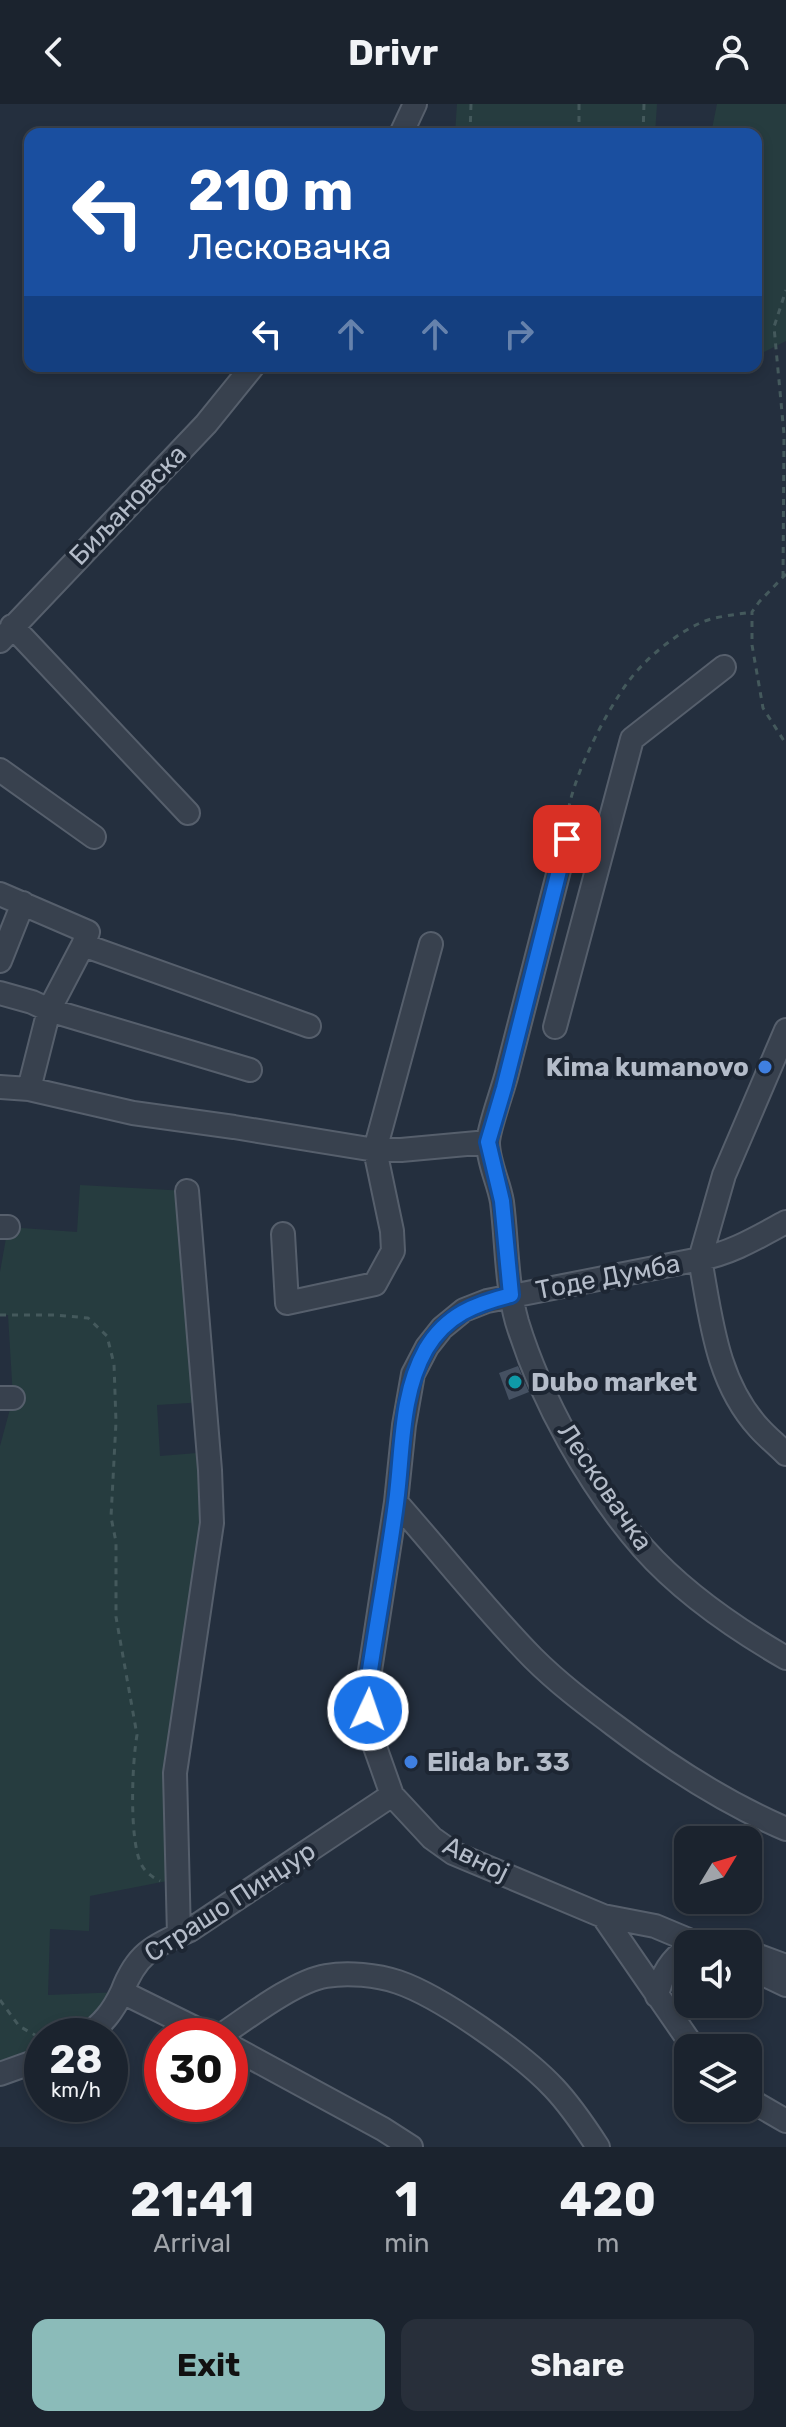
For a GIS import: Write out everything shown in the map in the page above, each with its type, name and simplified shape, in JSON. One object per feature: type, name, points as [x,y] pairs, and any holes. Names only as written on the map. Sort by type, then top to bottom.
[{"type":"street","points":[[404,128],[415,104]]},
{"type":"street","name":"Биљановска","points":[[6,633],[206,424],[248,372]]},
{"type":"street","points":[[6,633],[188,813]]},
{"type":"street","points":[[555,1027],[632,739],[724,667]]},
{"type":"street","points":[[0,770],[94,837]]},
{"type":"street","name":"Лесковачка","points":[[567,839],[488,1142],[502,1201],[511,1295],[517,1322],[555,1415],[579,1457],[643,1548],[709,1608],[786,1658]]},
{"type":"street","points":[[0,894],[88,932],[49,1010],[29,1089]]},
{"type":"street","points":[[552,898],[587,905]]},
{"type":"street","points":[[0,961],[23,903]]},
{"type":"street","points":[[283,1234],[287,1303],[375,1284],[393,1251],[392,1231],[375,1150],[431,944]]},
{"type":"street","points":[[83,945],[309,1026]]},
{"type":"street","points":[[0,993],[250,1070]]},
{"type":"street","name":"Тоде Думба","points":[[511,1295],[700,1259],[724,1175],[786,1030]]},
{"type":"street","points":[[0,1087],[29,1089],[133,1113],[375,1150],[488,1142]]},
{"type":"street","points":[[179,1935],[175,1773],[212,1523],[210,1461],[187,1191]]},
{"type":"street","points":[[786,1222],[736,1249],[700,1259],[718,1355],[743,1407],[758,1427],[786,1454]]},
{"type":"street","name":"Авној","points":[[511,1295],[464,1310],[442,1328],[427,1347],[413,1374],[367,1690],[369,1730],[392,1795],[432,1838],[453,1853],[603,1916],[655,1926],[674,1934]]},
{"type":"street","points":[[396,1502],[505,1629],[537,1662],[585,1703],[669,1766],[721,1797],[786,1829]]},
{"type":"street","name":"Страшо Пинџур","points":[[175,2018],[122,1992],[131,1969],[142,1956],[158,1944],[190,1930],[392,1795]]},
{"type":"street","points":[[603,1916],[684,2034]]},
{"type":"street","points":[[762,1957],[786,1966]]},
{"type":"street","points":[[657,1996],[664,1975],[674,1961]]},
{"type":"street","points":[[762,1974],[786,1985]]},
{"type":"street","points":[[248,2018],[300,1985],[325,1976],[356,1976],[397,1982],[418,1990],[446,2007],[519,2057],[554,2087],[598,2147]]},
{"type":"street","points":[[107,2018],[122,1992]]},
{"type":"street","points":[[248,2056],[411,2147]]},
{"type":"street","points":[[0,2074],[24,2065]]},
{"type":"street","points":[[762,2107],[786,2121]]},
{"type":"path","points":[[470,128],[471,104]]},
{"type":"path","points":[[579,104],[579,128]]},
{"type":"path","points":[[643,128],[644,104]]},
{"type":"path","points":[[786,290],[774,327],[784,434],[785,576],[752,612],[752,645],[763,708],[786,744]]},
{"type":"path","points":[[777,359],[786,364]]},
{"type":"path","points":[[567,839],[568,805],[581,770],[628,681],[681,633],[701,622],[752,612]]},
{"type":"path","points":[[0,1315],[88,1318],[107,1336],[114,1364],[116,1422],[111,1517],[116,1542],[116,1617],[137,1735],[133,1754],[136,1846],[141,1865],[151,1877],[178,1888]]},
{"type":"path","points":[[0,2000],[24,2029]]},
{"type":"green space","points":[[457,104],[657,104],[655,128],[455,128]]},
{"type":"green space","points":[[717,104],[786,104],[786,341],[762,353],[762,128],[712,128]]},
{"type":"green space","points":[[80,1185],[187,1191],[205,1402],[157,1405],[160,1456],[209,1452],[167,1881],[90,1896],[89,1931],[50,1929],[48,1995],[122,1992],[99,2018],[24,2018],[24,2065],[0,2073],[0,1446],[13,1398],[8,1315],[0,1315],[0,1272],[8,1227],[77,1232]]},
{"type":"building","name":"Dubo market","points":[[518,1366],[529,1392],[509,1400],[499,1373]]},
{"type":"place","name":"Kima kumanovo","points":[[765,1067]]},
{"type":"place","name":"Dubo market","points":[[515,1382]]},
{"type":"place","name":"Elida br. 33","points":[[411,1762]]},
{"type":"route","points":[[368,1710],[367,1690],[413,1374],[427,1347],[442,1328],[464,1310],[511,1295],[502,1201],[488,1142],[567,839]]}]
